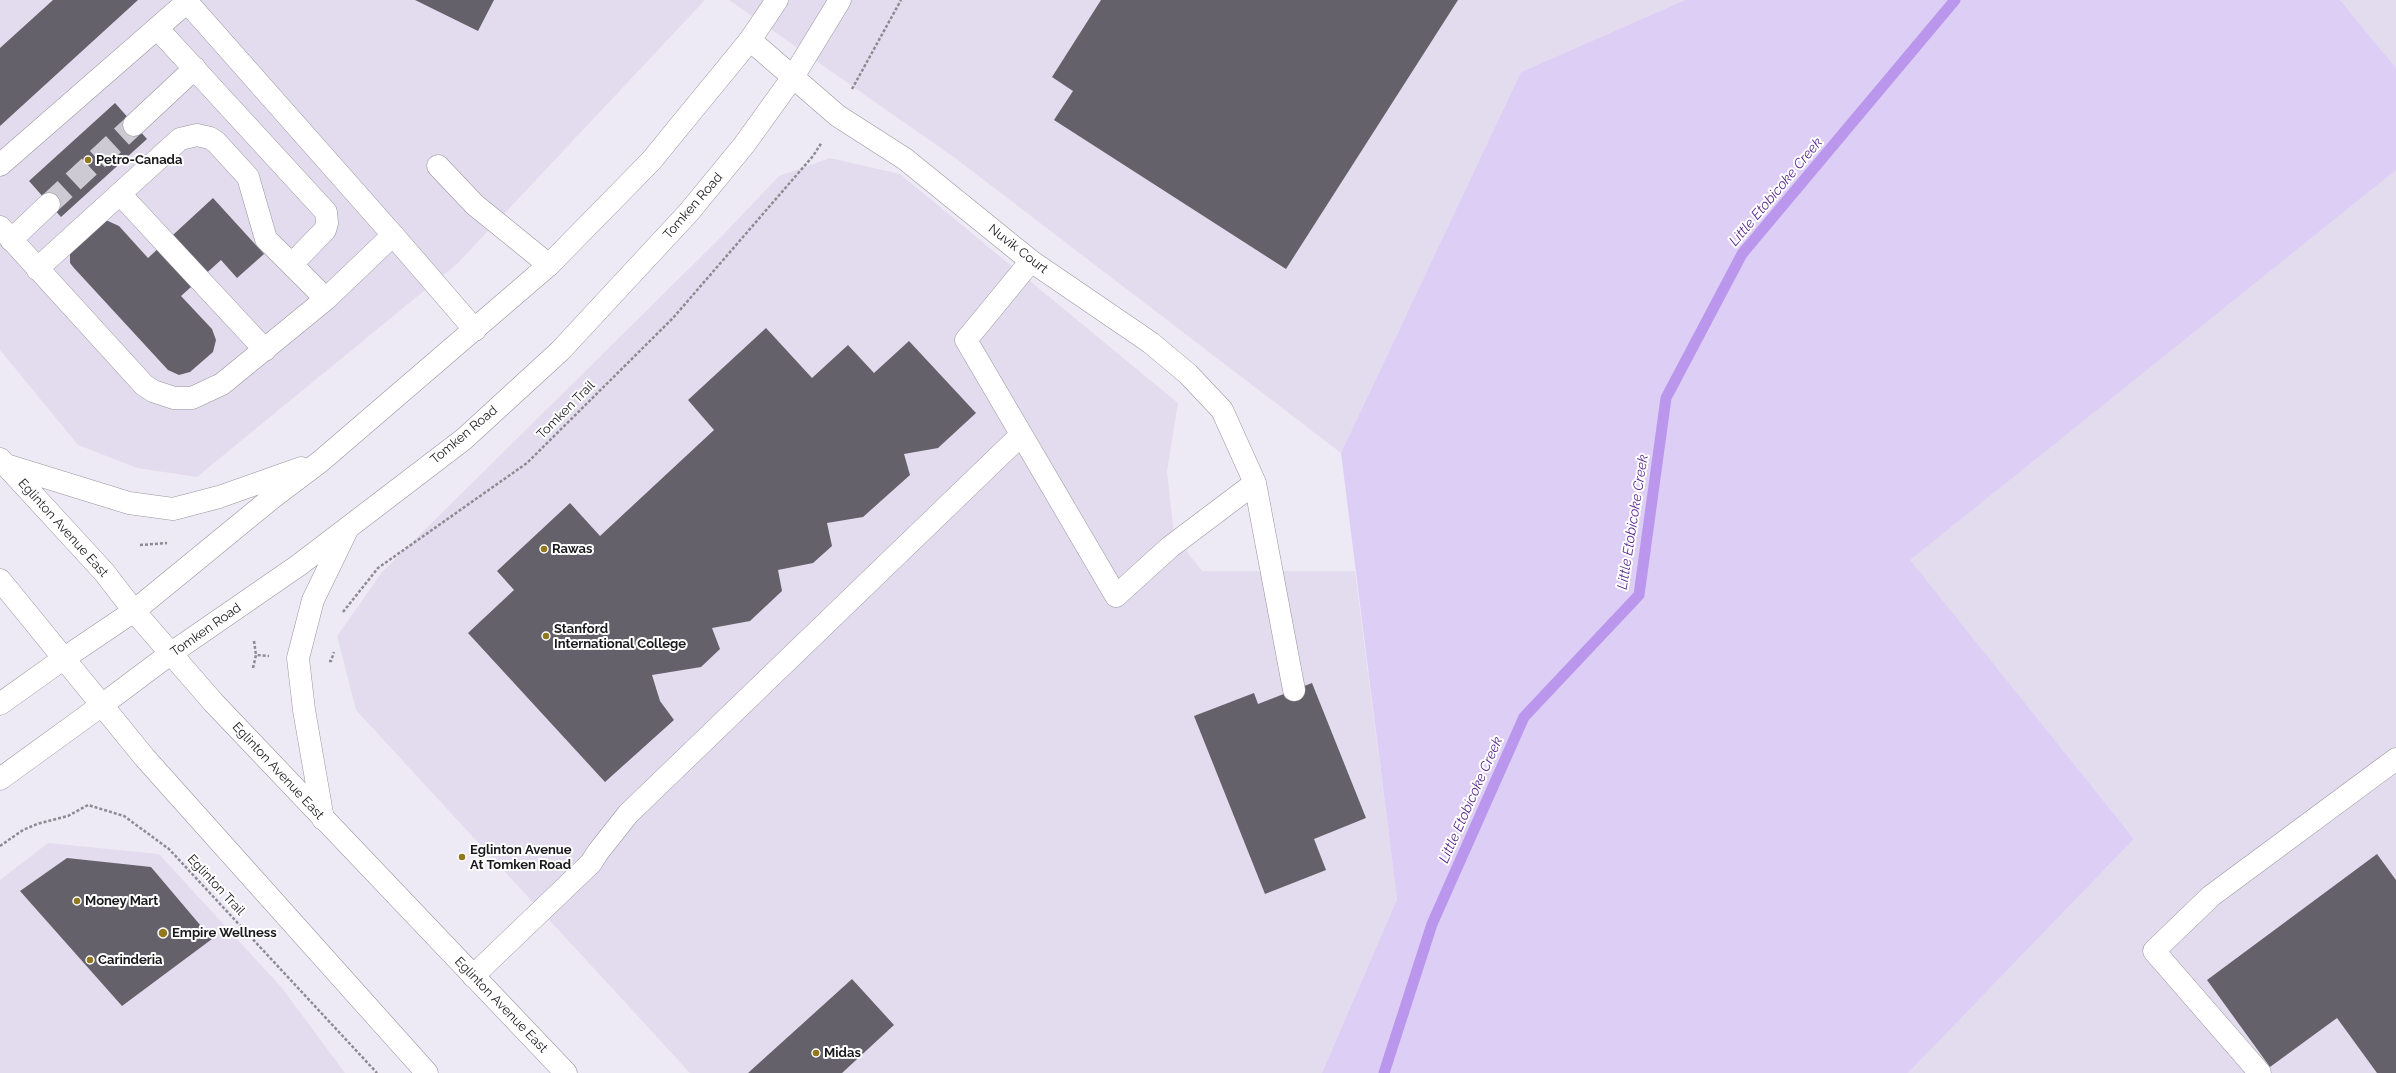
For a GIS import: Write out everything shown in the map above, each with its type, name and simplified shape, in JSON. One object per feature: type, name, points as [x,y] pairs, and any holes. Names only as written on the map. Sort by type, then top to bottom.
[{"type":"main road","points":[[0,704],[63,659],[134,612],[272,498],[321,460],[475,330],[549,265],[651,161],[750,40],[777,0]]},
{"type":"main road","name":"Tomken Road","points":[[0,779],[170,654],[299,565],[464,439],[560,351],[689,212],[744,145],[793,77],[840,0]]},
{"type":"main road","points":[[0,165],[187,2],[475,330]]},
{"type":"main road","points":[[157,28],[326,212],[327,223],[325,230],[292,264]]},
{"type":"main road","name":"Nuvik Court","points":[[750,40],[838,116],[905,159],[1031,261],[1151,342],[1188,374],[1222,410],[1255,483],[1294,690]]},
{"type":"main road","points":[[134,125],[194,68]]},
{"type":"main road","points":[[37,269],[180,139],[197,135],[210,138],[248,177],[264,236],[326,299]]},
{"type":"main road","points":[[438,166],[475,205],[549,265]]},
{"type":"main road","points":[[120,194],[265,350]]},
{"type":"main road","points":[[49,204],[6,233],[37,269],[144,385],[162,395],[174,398],[192,398],[208,392],[265,350],[326,299],[393,235]]},
{"type":"main road","points":[[1031,261],[966,340],[1020,436],[1116,596],[1170,547],[1255,483]]},
{"type":"main road","points":[[473,976],[591,863],[628,814],[1020,436]]},
{"type":"main road","points":[[2,462],[129,503],[173,508],[219,497],[321,460]]},
{"type":"main road","name":"Eglinton Avenue East","points":[[2,462],[104,572],[134,612],[170,654],[323,819],[566,1073]]},
{"type":"main road","points":[[323,819],[304,710],[298,658],[313,600],[349,526]]},
{"type":"main road","points":[[0,580],[145,758],[427,1073]]},
{"type":"main road","points":[[2260,1073],[2154,951],[2211,896],[2396,759]]},
{"type":"path","points":[[866,63],[901,0]]},
{"type":"path","name":"Tomken Trail","points":[[342,618],[344,612],[378,568],[527,463],[673,318],[813,156]]},
{"type":"path","points":[[140,545],[155,542],[169,543]]},
{"type":"path","points":[[253,668],[256,655],[254,641]]},
{"type":"path","points":[[332,661],[335,647]]},
{"type":"path","points":[[256,655],[272,656]]},
{"type":"path","name":"Eglinton Trail","points":[[0,846],[23,830],[36,824],[68,816],[88,806],[124,816],[169,849],[377,1073]]},
{"type":"shaded area","points":[[0,0],[705,0],[458,263],[197,477],[137,468],[78,445],[0,350]]},
{"type":"shaded area","points":[[729,0],[1685,0],[1521,72],[1341,453],[955,158]]},
{"type":"shaded area","points":[[1685,0],[2340,0],[2396,68],[2396,170],[1910,560],[2134,839],[1908,1073],[1322,1073],[1397,899],[1341,453],[1521,72]]},
{"type":"shaded area","points":[[2340,0],[2396,0],[2396,68]]},
{"type":"shaded area","points":[[830,158],[900,174],[1178,403],[1167,471],[1174,535],[1202,571],[1355,571],[1397,899],[1322,1073],[690,1073],[356,710],[337,636],[383,571],[721,237],[779,176]]},
{"type":"shaded area","points":[[2396,170],[2396,1073],[1908,1073],[2134,839],[1909,560]]},
{"type":"shaded area","points":[[48,843],[159,854],[282,988],[345,1073],[0,1073],[0,880]]},
{"type":"building","points":[[53,0],[138,0],[0,126],[0,48]]},
{"type":"building","points":[[415,0],[494,0],[478,31]]},
{"type":"building","points":[[1101,0],[1458,0],[1286,269],[1054,120],[1073,91],[1052,77]]},
{"type":"building","name":"Petro-Canada","points":[[115,103],[147,139],[61,217],[29,181]]},
{"type":"building","points":[[213,198],[264,254],[237,278],[221,260],[181,296],[212,329],[216,340],[213,352],[190,372],[179,375],[168,370],[74,268],[70,263],[70,250],[102,221],[108,221],[119,226],[148,258]]},
{"type":"building","points":[[766,328],[812,378],[848,345],[874,373],[909,341],[976,413],[938,448],[904,454],[910,475],[863,517],[827,523],[832,546],[813,563],[778,570],[782,591],[750,621],[712,628],[720,649],[701,667],[652,675],[660,701],[674,720],[605,782],[468,633],[514,590],[497,571],[570,503],[600,536],[714,430],[688,400]]},
{"type":"building","points":[[1312,683],[1366,818],[1314,839],[1326,870],[1265,894],[1194,716],[1254,693],[1258,704]]},
{"type":"building","points":[[2377,854],[2396,880],[2396,1073],[2377,1073],[2337,1018],[2270,1067],[2207,980]]},
{"type":"building","points":[[67,858],[151,867],[212,939],[122,1006],[20,891]]},
{"type":"building","points":[[852,979],[894,1025],[842,1073],[748,1073]]},
{"type":"waterway","name":"Little Etobicoke Creek","points":[[1384,1073],[1432,924],[1524,717],[1639,595],[1666,398],[1742,254],[1955,0]]},
{"type":"tunnel","points":[[49,204],[134,125]]},
{"type":"place","name":"Petro-Canada","points":[[88,160]]},
{"type":"place","name":"Rawas","points":[[544,549]]},
{"type":"place","name":"Stanford International College","points":[[546,636]]},
{"type":"place","name":"Eglinton Avenue At Tomken Road","points":[[462,857]]},
{"type":"place","name":"Money Mart","points":[[77,901]]},
{"type":"place","name":"Empire Wellness","points":[[163,933]]},
{"type":"place","name":"Carinderia","points":[[90,960]]},
{"type":"place","name":"Midas","points":[[816,1053]]}]
